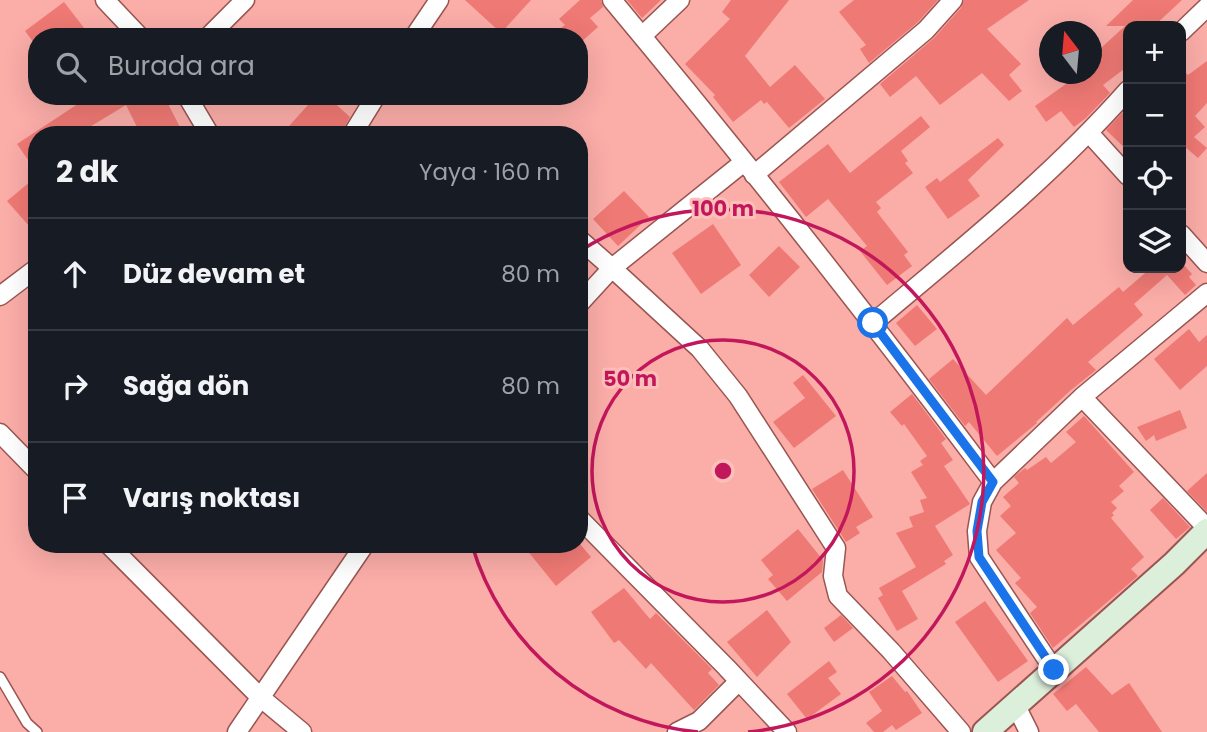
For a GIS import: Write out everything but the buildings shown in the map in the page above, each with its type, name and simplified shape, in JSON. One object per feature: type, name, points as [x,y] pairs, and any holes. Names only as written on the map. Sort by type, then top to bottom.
[{"type":"street","points":[[105,0],[131,28]]},
{"type":"street","points":[[217,28],[245,0]]},
{"type":"street","points":[[420,28],[439,0]]},
{"type":"street","points":[[612,0],[873,323],[993,482]]},
{"type":"street","points":[[642,36],[681,0]]},
{"type":"street","points":[[588,294],[612,268],[749,168],[926,30],[953,0]]},
{"type":"street","points":[[1186,27],[1207,7]]},
{"type":"street","points":[[873,323],[1004,213],[1090,134],[1123,96]]},
{"type":"street","points":[[192,105],[205,126]]},
{"type":"street","points":[[358,126],[370,105]]},
{"type":"street","points":[[1090,134],[1123,170]]},
{"type":"street","points":[[1186,240],[1207,263]]},
{"type":"street","points":[[588,247],[700,349],[738,396],[836,548],[833,576],[838,596],[891,651],[961,732]]},
{"type":"street","points":[[0,296],[28,275]]},
{"type":"street","points":[[1054,670],[979,557],[977,531],[982,502],[993,482],[1082,397],[1207,293]]},
{"type":"street","points":[[985,732],[1174,564],[1207,530],[1082,397]]},
{"type":"street","points":[[0,433],[28,462]]},
{"type":"street","points":[[588,526],[787,732]]},
{"type":"street","points":[[117,553],[260,696],[302,732]]},
{"type":"street","points":[[237,732],[353,553]]},
{"type":"street","points":[[677,732],[699,720],[739,681]]},
{"type":"street","points":[[1015,704],[1029,732]]},
{"type":"lane","points":[[0,677],[27,723],[37,732]]},
{"type":"route","points":[[873,323],[993,482],[982,502],[977,531],[979,557],[1054,670]]}]
